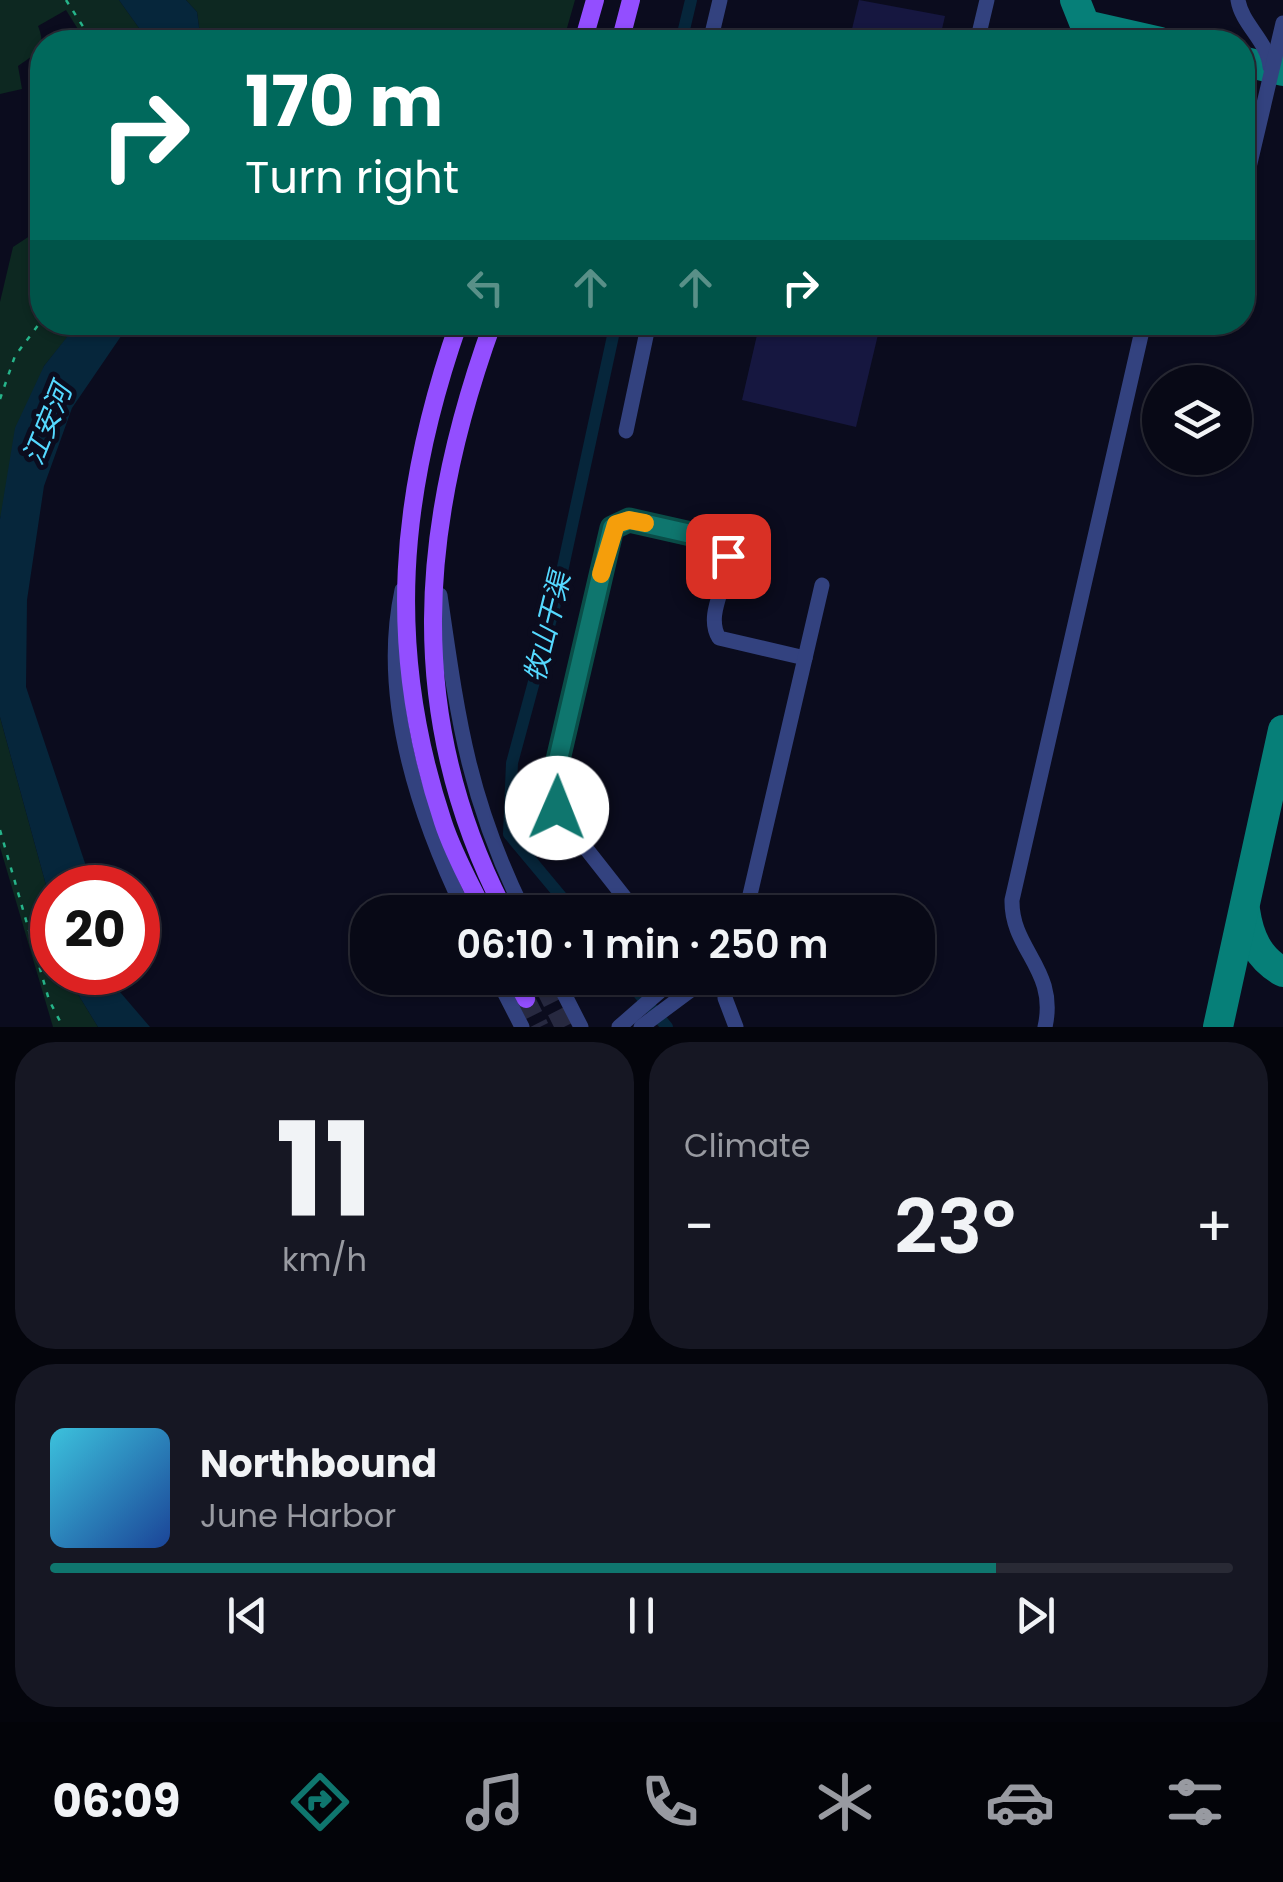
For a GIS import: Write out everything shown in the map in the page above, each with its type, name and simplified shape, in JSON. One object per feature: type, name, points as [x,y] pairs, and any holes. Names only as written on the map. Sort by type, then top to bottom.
[{"type":"main road","points":[[586,30],[595,0]]},
{"type":"main road","points":[[623,30],[630,0]]},
{"type":"main road","points":[[454,335],[434,392],[410,499],[404,582],[420,746],[444,826],[476,895]]},
{"type":"main road","points":[[490,335],[445,477],[431,636],[441,724],[464,817],[498,895]]},
{"type":"main road","points":[[524,995],[526,999]]},
{"type":"street","points":[[713,30],[720,0]]},
{"type":"street","points":[[980,30],[986,0]]},
{"type":"street","points":[[1238,0],[1253,30]]},
{"type":"street","points":[[1246,20],[1265,32],[1276,28],[1283,19]]},
{"type":"street","points":[[1255,142],[1283,19]]},
{"type":"street","points":[[1255,34],[1267,52],[1270,78]]},
{"type":"street","points":[[626,432],[646,335]]},
{"type":"street","points":[[1044,1027],[1048,989],[1016,925],[1012,900],[1141,335]]},
{"type":"street","points":[[623,895],[566,823],[553,787],[612,528],[629,520],[722,541],[728,556],[713,622],[718,638],[805,658]]},
{"type":"street","points":[[435,566],[450,680],[470,780],[499,864],[515,895]]},
{"type":"street","points":[[404,582],[396,618],[396,660],[407,748],[426,820],[459,895]]},
{"type":"street","points":[[750,895],[822,585]]},
{"type":"street","points":[[506,995],[522,1027]]},
{"type":"street","points":[[557,995],[581,1027]]},
{"type":"street","points":[[663,1002],[666,995]]},
{"type":"street","points":[[630,1024],[676,995]]},
{"type":"street","points":[[726,995],[736,1027]]},
{"type":"path","points":[[66,0],[85,30]]},
{"type":"path","points":[[0,399],[16,356],[31,335]]},
{"type":"path","points":[[0,830],[49,1000],[63,1027]]},
{"type":"green space","points":[[0,0],[119,0],[140,30],[78,30],[66,10],[38,26],[39,30],[30,30],[30,58],[18,66],[22,89],[0,94]]},
{"type":"green space","points":[[186,0],[575,0],[566,30],[199,30],[197,12]]},
{"type":"green space","points":[[30,236],[30,335],[69,335],[44,366],[0,519],[0,302],[13,247]]},
{"type":"green space","points":[[0,717],[41,865],[30,865],[30,949],[0,847]]},
{"type":"green space","points":[[44,995],[78,995],[98,1027],[53,1027]]},
{"type":"water","points":[[119,0],[186,0],[197,12],[199,30],[140,30]]},
{"type":"water","name":"江安河","points":[[69,335],[122,335],[72,408],[44,486],[27,600],[26,687],[86,865],[41,865],[0,717],[0,519],[15,428],[44,366]]},
{"type":"water","points":[[78,995],[123,995],[150,1027],[98,1027]]},
{"type":"building","points":[[859,0],[945,16],[942,30],[852,29]]},
{"type":"building","points":[[757,335],[878,335],[856,427],[742,400]]},
{"type":"waterway","name":"牧山干渠","points":[[684,30],[691,0]]},
{"type":"waterway","name":"牧山干渠","points":[[560,895],[509,834],[512,763],[555,604],[613,335]]},
{"type":"waterway","name":"牧山干渠","points":[[640,995],[667,1027]]},
{"type":"taxiway","points":[[1075,0],[1085,25],[1107,30]]},
{"type":"taxiway","points":[[1255,64],[1283,71]]},
{"type":"taxiway","points":[[1218,1027],[1283,730]]},
{"type":"taxiway","points":[[1245,910],[1256,946],[1283,972]]},
{"type":"tunnel","points":[[548,995],[564,1027]]},
{"type":"tunnel","points":[[526,999],[540,1027]]},
{"type":"slow traffic","points":[[601,574],[612,528],[624,520],[645,523]]},
{"type":"route","points":[[557,808],[554,777],[612,528],[629,520],[722,541],[728,556]]}]
